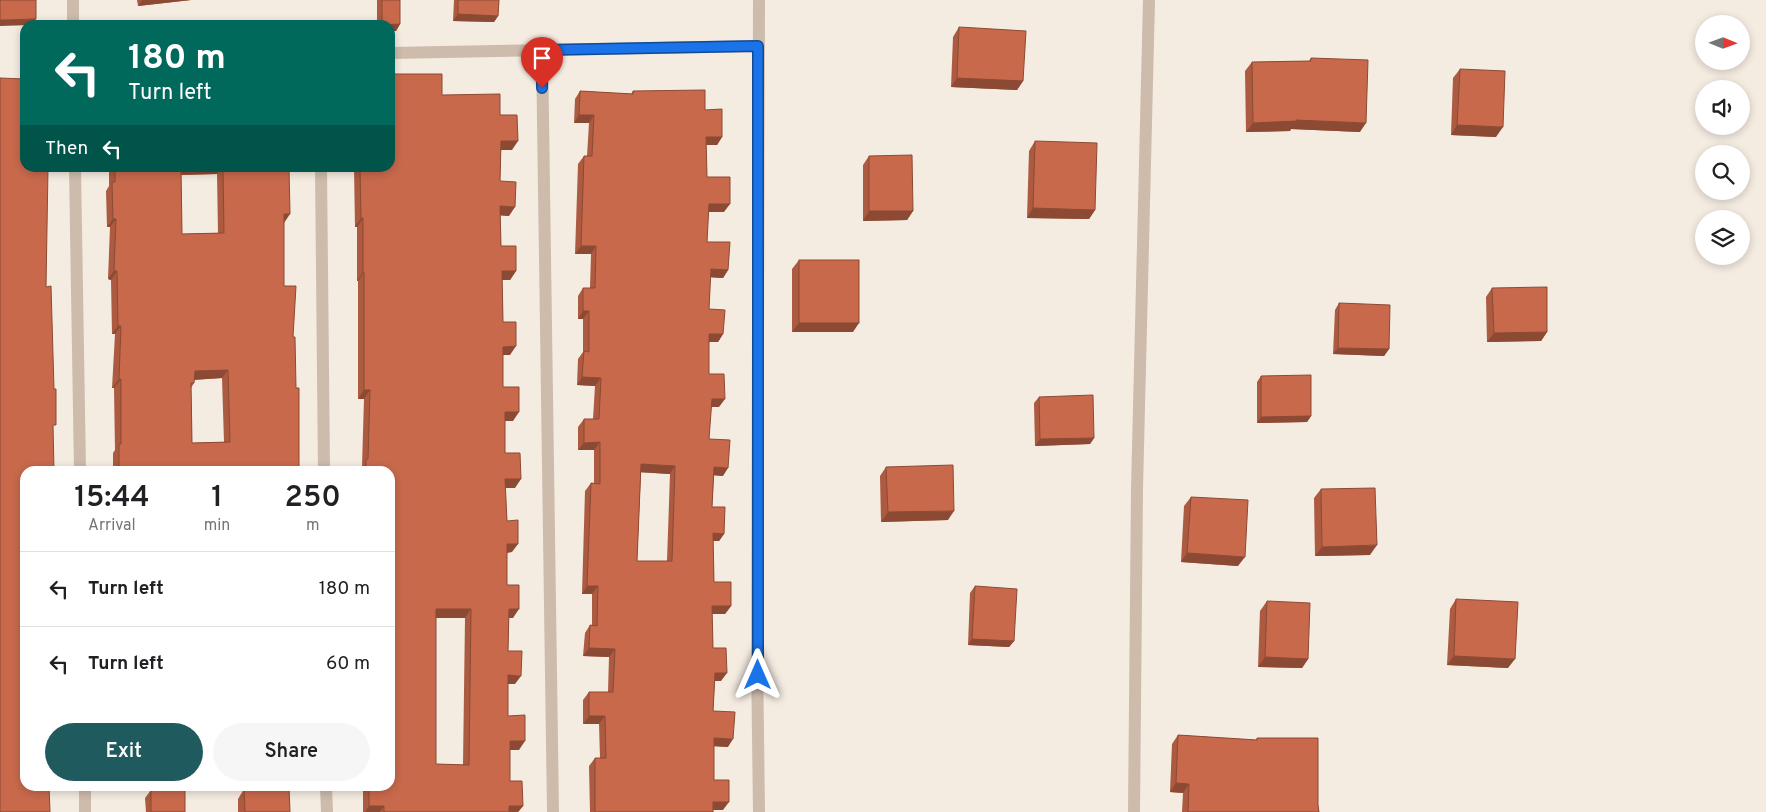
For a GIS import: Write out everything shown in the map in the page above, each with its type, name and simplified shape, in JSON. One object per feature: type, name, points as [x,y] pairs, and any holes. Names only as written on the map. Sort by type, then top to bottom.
[{"type":"street","points":[[73,0],[73,20]]},
{"type":"street","points":[[759,0],[759,812]]},
{"type":"street","points":[[1134,812],[1137,489],[1148,0]]},
{"type":"street","points":[[395,53],[758,46]]},
{"type":"street","points":[[542,50],[554,812]]},
{"type":"street","points":[[75,172],[80,466]]},
{"type":"street","points":[[321,172],[324,466]]},
{"type":"street","points":[[85,791],[85,812]]},
{"type":"street","points":[[326,791],[327,812]]},
{"type":"building","points":[[0,0],[36,0],[36,19],[0,20]]},
{"type":"building","points":[[382,0],[400,0],[400,24],[395,24],[395,20],[382,20]]},
{"type":"building","points":[[458,0],[499,0],[498,16],[458,14]]},
{"type":"building","points":[[959,27],[1026,31],[1023,81],[957,78]]},
{"type":"building","points":[[1311,58],[1368,60],[1366,123],[1296,120],[1253,123],[1252,62],[1311,61]]},
{"type":"building","points":[[1460,69],[1505,71],[1503,127],[1457,125]]},
{"type":"building","points":[[395,74],[442,74],[442,95],[500,94],[500,115],[517,115],[518,141],[501,141],[500,181],[516,182],[515,207],[500,206],[501,246],[516,246],[516,271],[502,271],[503,322],[516,322],[516,346],[503,347],[503,387],[519,387],[519,412],[505,412],[505,453],[520,453],[521,479],[505,479],[507,521],[518,520],[518,544],[507,544],[507,585],[519,585],[519,609],[509,609],[508,651],[522,651],[521,676],[508,675],[508,716],[525,715],[525,741],[510,741],[510,781],[522,781],[523,806],[509,806],[509,812],[384,812],[384,806],[369,806],[369,791],[395,791],[395,466],[366,466],[366,459],[368,459],[370,390],[364,390],[364,272],[363,218],[361,218],[360,172],[395,172]],"holes":[[[436,609],[471,609],[469,765],[436,764]]]},
{"type":"building","points":[[0,78],[20,79],[20,172],[48,172],[46,287],[51,286],[56,425],[53,425],[54,466],[20,466],[20,791],[49,791],[50,812],[0,812]]},
{"type":"building","points":[[705,90],[705,110],[722,109],[722,137],[706,137],[707,177],[730,177],[730,204],[709,204],[707,242],[730,242],[728,270],[711,269],[709,309],[725,310],[723,334],[709,334],[709,374],[724,374],[725,399],[712,399],[709,439],[730,440],[728,468],[714,467],[712,507],[725,507],[724,534],[713,533],[714,582],[731,582],[731,606],[712,606],[713,648],[726,648],[727,673],[715,673],[713,711],[735,712],[733,739],[714,738],[714,780],[729,780],[729,802],[713,802],[713,812],[595,812],[595,758],[606,758],[605,716],[589,716],[589,692],[613,692],[615,649],[589,648],[590,625],[597,626],[598,586],[587,586],[591,483],[600,484],[600,442],[584,443],[584,419],[599,419],[601,378],[582,377],[584,351],[589,352],[589,311],[583,311],[583,288],[595,288],[596,246],[581,246],[584,156],[592,156],[594,115],[579,115],[580,91],[633,94],[633,91]],"holes":[[[641,464],[675,466],[672,561],[637,561]]]},
{"type":"building","points":[[1035,141],[1097,143],[1095,210],[1033,208]]},
{"type":"building","points":[[912,155],[913,211],[869,211],[869,156]]},
{"type":"building","points":[[115,172],[181,172],[182,234],[224,233],[223,172],[289,172],[290,214],[284,214],[284,286],[296,286],[293,337],[295,337],[296,388],[299,388],[299,466],[119,466],[119,444],[121,444],[121,379],[119,379],[121,326],[118,326],[117,271],[114,271],[116,219],[113,219],[112,182],[115,182]],"holes":[[[228,370],[230,442],[192,443],[191,383],[194,383],[195,371]]]},
{"type":"building","points":[[799,260],[859,260],[859,323],[799,323]]},
{"type":"building","points":[[1547,287],[1547,332],[1494,333],[1492,288]]},
{"type":"building","points":[[1339,303],[1390,305],[1389,349],[1338,348]]},
{"type":"building","points":[[1311,375],[1311,416],[1261,417],[1261,376]]},
{"type":"building","points":[[1093,395],[1094,438],[1040,439],[1039,397]]},
{"type":"building","points":[[953,465],[954,511],[888,512],[886,467]]},
{"type":"building","points":[[1375,488],[1377,545],[1322,547],[1321,489]]},
{"type":"building","points":[[1191,497],[1248,500],[1245,557],[1187,553]]},
{"type":"building","points":[[975,586],[1017,589],[1014,641],[972,639]]},
{"type":"building","points":[[1456,599],[1518,602],[1515,659],[1454,656]]},
{"type":"building","points":[[1267,601],[1310,603],[1308,659],[1265,657]]},
{"type":"building","points":[[1178,735],[1257,740],[1257,738],[1318,738],[1319,812],[1188,812],[1189,784],[1176,783]]},
{"type":"building","points":[[151,791],[185,791],[185,812],[151,812]]},
{"type":"building","points":[[244,791],[289,791],[290,812],[245,812]]},
{"type":"route","points":[[542,88],[542,50],[758,46],[758,675]]}]
